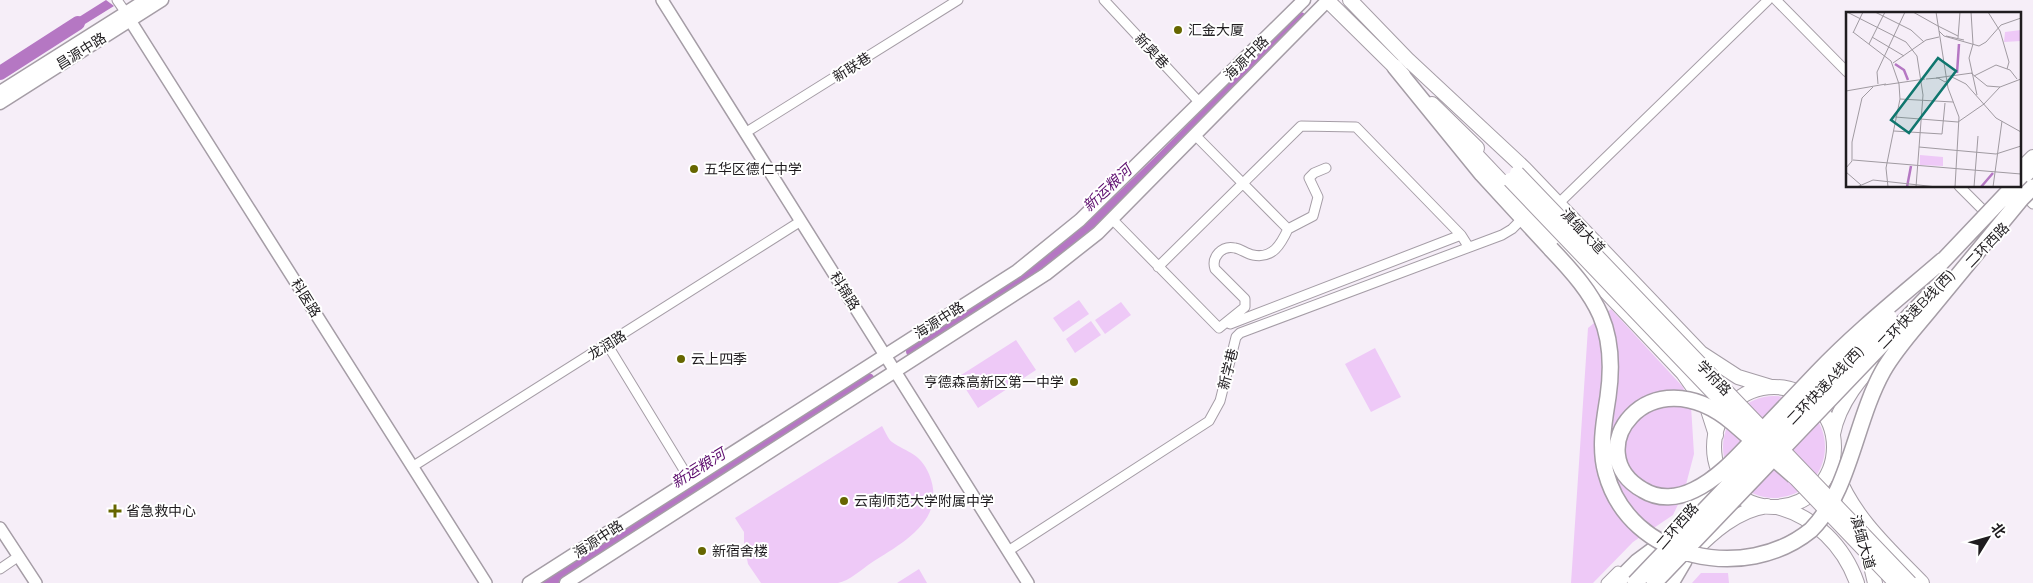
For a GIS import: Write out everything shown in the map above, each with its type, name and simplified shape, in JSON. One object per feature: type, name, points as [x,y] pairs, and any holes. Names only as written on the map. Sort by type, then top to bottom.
[{"type":"highway","points":[[1400,62],[1455,142],[1526,216],[1590,296],[1604,321],[1609,338],[1611,367],[1603,450],[1606,473],[1616,498],[1640,530],[1669,552],[1695,561],[1735,563],[1757,560],[1786,549],[1802,539],[1821,520],[1838,491],[1862,418],[1887,365],[2027,195]]},
{"type":"highway","points":[[2020,180],[2033,167]]},
{"type":"highway","name":"二环快速A线(西)","points":[[1635,583],[1944,260],[2027,195]]},
{"type":"highway","name":"二环快速B线(西)","points":[[1654,583],[2027,195]]},
{"type":"highway","points":[[1794,476],[1753,441],[1746,435],[1733,423],[1725,417],[1711,408],[1688,400],[1663,399],[1643,405],[1628,420],[1619,440],[1619,455],[1623,470],[1640,489],[1649,494],[1663,497],[1678,495],[1695,489],[1731,463],[1751,442],[1757,435],[1838,352],[1944,260]]},
{"type":"highway","points":[[1616,583],[1637,562],[1664,542]]},
{"type":"highway","points":[[1671,583],[1684,561]]},
{"type":"main road","name":"昌源中路","points":[[0,103],[128,17],[146,0]]},
{"type":"main road","name":"昌源中路","points":[[0,92],[128,17],[162,0]]},
{"type":"main road","name":"海源中路","points":[[529,583],[1017,271],[1052,245],[1304,0]]},
{"type":"main road","name":"海源中路","points":[[566,583],[1046,274],[1112,219],[1327,0]]},
{"type":"main road","name":"滇缅大道","points":[[1327,0],[1524,168],[1706,357],[1738,377],[1771,387]]},
{"type":"main road","name":"滇缅大道","points":[[1350,0],[1400,62],[1514,177]]},
{"type":"main road","points":[[2020,170],[2033,157]]},
{"type":"main road","name":"学府路","points":[[1514,177],[1896,583]]},
{"type":"main road","name":"学府路","points":[[1514,177],[1910,583]]},
{"type":"main road","name":"二环西路","points":[[1788,389],[1821,371],[1869,329],[2003,188]]},
{"type":"main road","name":"二环西路","points":[[1832,434],[1839,413],[1848,396],[1889,347],[2027,195]]},
{"type":"main road","name":"滇缅大道","points":[[1526,216],[1688,378],[1707,408],[1716,436]]},
{"type":"main road","points":[[1869,329],[1867,338],[1872,347],[1881,351],[1889,347]]},
{"type":"main road","points":[[1688,378],[1698,381],[1707,376],[1710,366],[1706,357]]},
{"type":"main road","points":[[1833,457],[1828,472],[1815,491],[1794,503],[1772,506],[1750,501],[1735,492],[1724,478],[1717,462],[1716,436],[1722,419],[1732,404],[1746,394],[1771,387],[1788,389],[1803,395],[1817,405],[1827,418],[1832,434],[1833,457],[1839,479],[1850,501],[1871,530],[1922,583]]},
{"type":"main road","name":"二环西路","points":[[1625,583],[1703,497],[1714,476],[1717,462]]},
{"type":"main road","name":"滇缅大道","points":[[1850,501],[1865,541],[1875,583]]},
{"type":"main road","name":"滇缅大道","points":[[1772,506],[1797,514],[1824,532],[1842,553],[1857,583]]},
{"type":"main road","name":"二环西路","points":[[1663,583],[1711,535],[1734,518],[1749,511],[1772,506]]},
{"type":"main road","points":[[1664,542],[1672,540],[1681,544],[1686,552],[1684,561]]},
{"type":"street","points":[[117,0],[128,17]]},
{"type":"street","name":"科锦路","points":[[662,0],[1028,583]]},
{"type":"street","name":"新联巷","points":[[745,133],[958,0]]},
{"type":"street","name":"新奥巷","points":[[1104,0],[1200,103]]},
{"type":"street","points":[[1558,204],[1768,0]]},
{"type":"street","points":[[1776,0],[1846,71]]},
{"type":"street","name":"科医路","points":[[128,17],[486,583]]},
{"type":"street","points":[[1158,267],[1300,126],[1356,127],[1461,235],[1468,246]]},
{"type":"street","points":[[1195,135],[1288,229]]},
{"type":"street","points":[[1228,323],[1245,307],[1245,299],[1215,269],[1213,263],[1216,255],[1223,249],[1234,247],[1253,256],[1265,254],[1279,246],[1288,229],[1313,216],[1318,197],[1309,178],[1314,173],[1326,168]]},
{"type":"street","points":[[1961,188],[1982,210]]},
{"type":"street","name":"新学巷","points":[[1008,551],[1209,421],[1220,400],[1236,337],[1240,333],[1468,246],[1502,235],[1512,229],[1526,216]]},
{"type":"street","points":[[1112,219],[1219,328],[1461,235]]},
{"type":"street","name":"龙润路","points":[[412,467],[801,221]]},
{"type":"street","points":[[1228,323],[1240,333]]},
{"type":"street","points":[[608,344],[690,480]]},
{"type":"street","points":[[0,528],[36,583]]},
{"type":"street","points":[[1606,583],[1634,556],[1664,542]]},
{"type":"street","points":[[0,569],[19,556]]},
{"type":"street","points":[[1678,583],[1684,561]]},
{"type":"shaded area","points":[[106,0],[114,6],[64,37],[60,29]]},
{"type":"shaded area","points":[[53,34],[57,41],[12,70],[7,63]]},
{"type":"shaded area","points":[[1079,300],[1089,314],[1063,332],[1053,318]]},
{"type":"shaded area","points":[[1121,302],[1131,315],[1105,334],[1095,320]]},
{"type":"shaded area","points":[[1611,309],[1683,387],[1691,406],[1694,454],[1684,492],[1673,515],[1633,542],[1593,583],[1571,583],[1588,328]]},
{"type":"shaded area","points":[[1091,321],[1101,335],[1075,353],[1066,339]]},
{"type":"shaded area","points":[[1016,340],[1036,370],[978,408],[958,377]]},
{"type":"shaded area","points":[[1375,348],[1401,397],[1371,412],[1345,364]]},
{"type":"shaded area","points":[[1774,396],[1794,400],[1810,411],[1821,427],[1825,447],[1821,467],[1810,483],[1794,494],[1774,498],[1754,494],[1738,483],[1727,467],[1723,447],[1727,427],[1738,411],[1754,400]]},
{"type":"shaded area","points":[[882,426],[891,441],[918,458],[929,474],[933,490],[932,504],[927,517],[919,528],[896,547],[842,582],[761,583],[748,564],[744,532],[735,518]]},
{"type":"shaded area","points":[[919,569],[927,583],[897,583]]},
{"type":"shaded area","points":[[1701,573],[1728,573],[1729,583],[1692,583]]},
{"type":"waterway","name":"新运粮河","points":[[913,351],[1011,289],[1067,248],[1157,165],[1300,19]]},
{"type":"waterway","points":[[0,73],[78,23]]},
{"type":"waterway","name":"新运粮河","points":[[546,583],[868,380]]},
{"type":"place","name":"汇金大厦","points":[[1178,30]]},
{"type":"place","name":"五华区德仁中学","points":[[694,169]]},
{"type":"place","name":"云上四季","points":[[681,359]]},
{"type":"place","name":"亨德森高新区第一中学","points":[[1074,382]]},
{"type":"place","name":"云南师范大学附属中学","points":[[844,501]]},
{"type":"place","name":"省急救中心","points":[[115,511]]},
{"type":"place","name":"新宿舍楼","points":[[702,551]]}]
